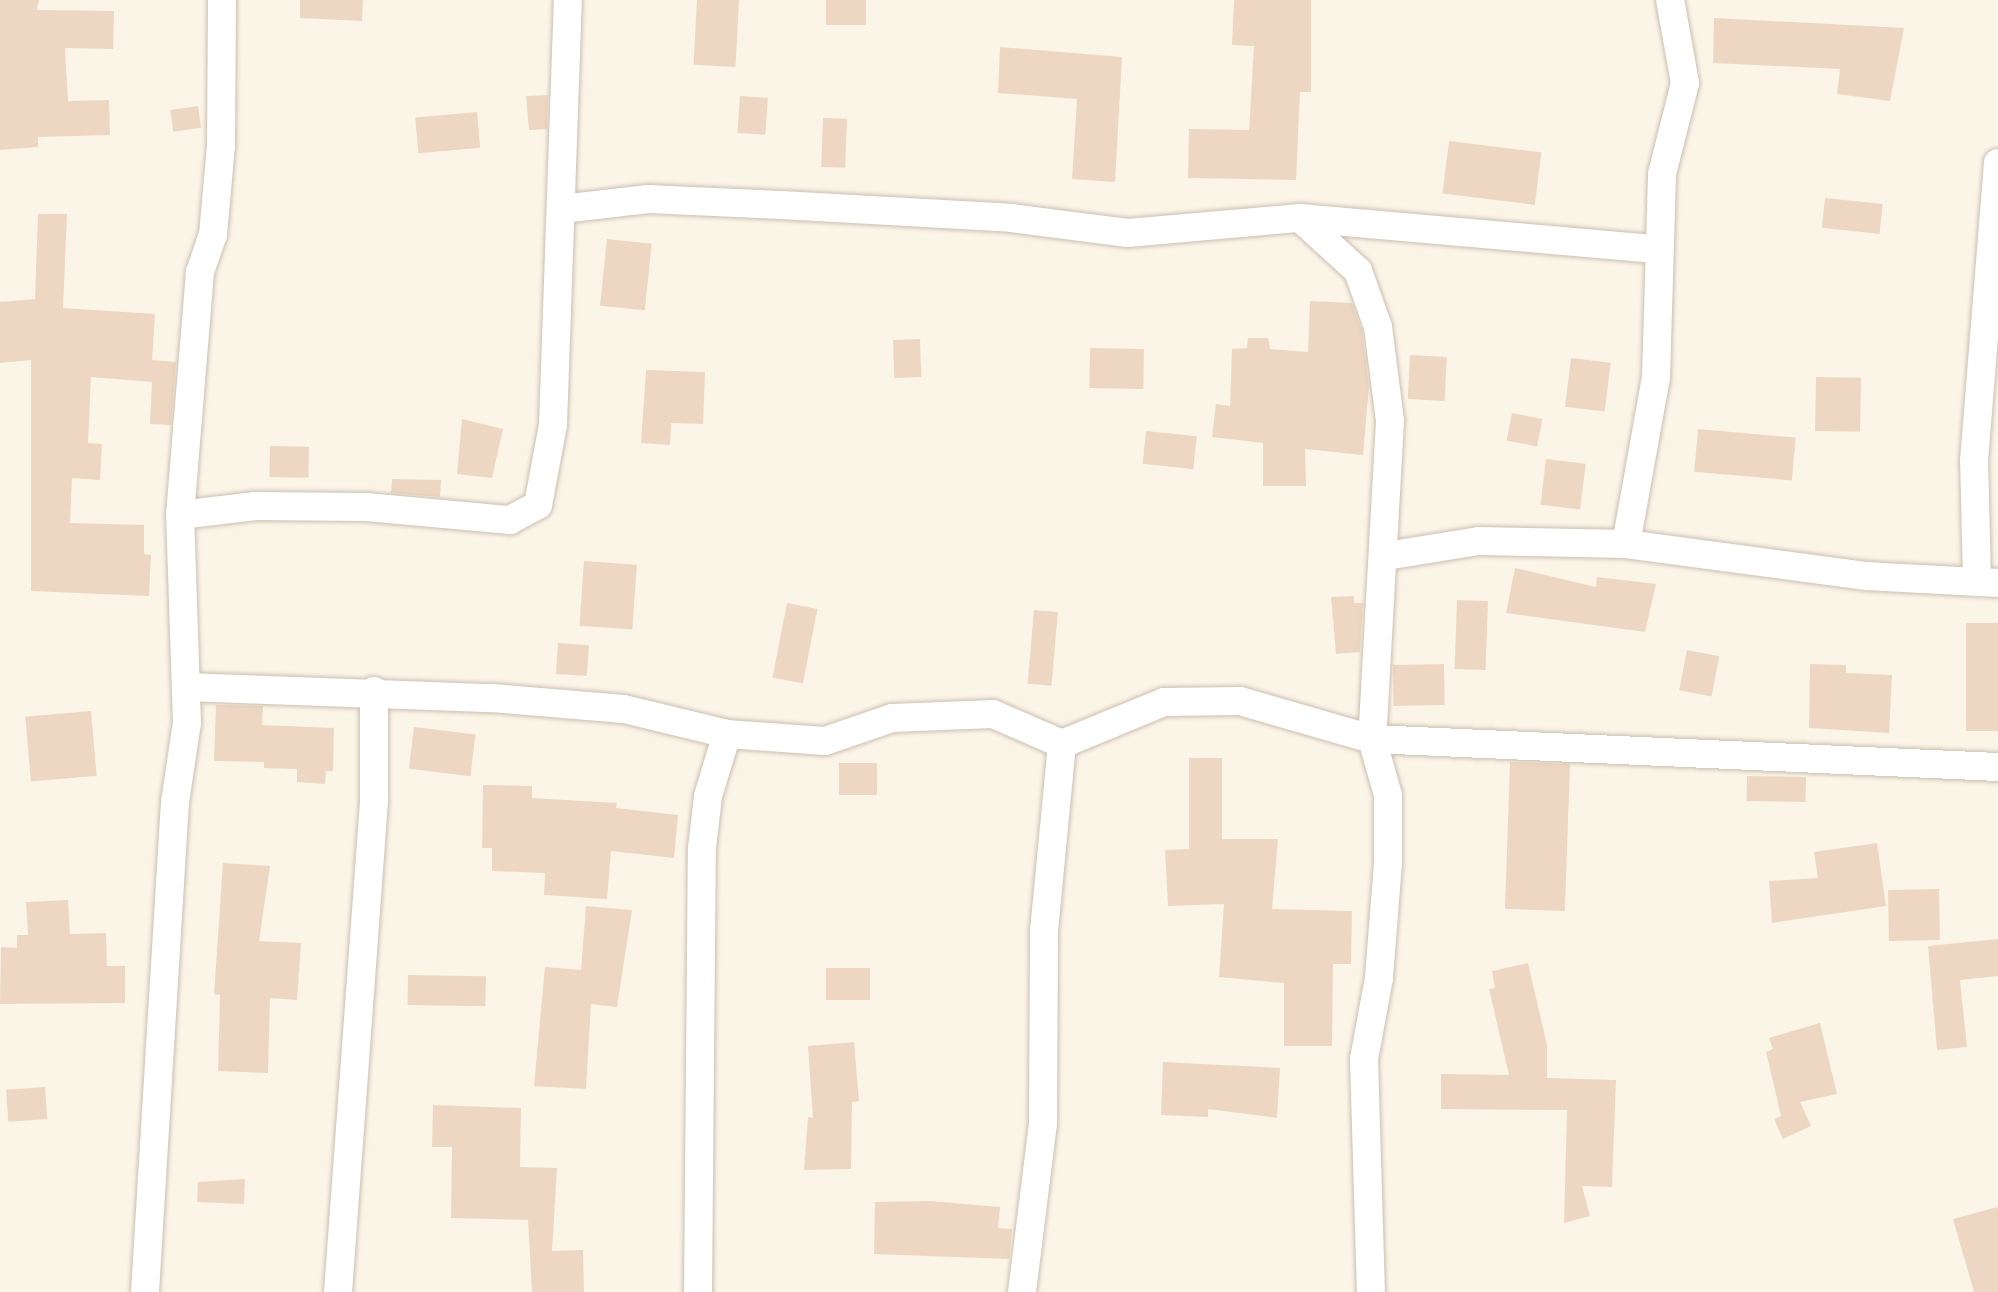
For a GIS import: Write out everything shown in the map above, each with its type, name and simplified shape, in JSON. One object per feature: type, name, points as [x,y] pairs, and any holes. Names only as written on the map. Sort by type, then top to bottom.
[{"type":"street","points":[[145,1292],[186,687],[180,515],[200,272],[213,236],[222,146],[222,0]]},
{"type":"street","points":[[180,515],[296,506],[510,520],[538,505],[553,425],[568,0]]},
{"type":"street","points":[[1626,544],[1656,378],[1656,249],[1662,174],[1685,83],[1670,0]]},
{"type":"street","points":[[1386,555],[1479,541],[1626,544],[1867,576],[1987,582],[1974,461],[1998,163]]},
{"type":"street","points":[[562,209],[648,199],[1010,218],[1128,233],[1300,218],[1656,249]]},
{"type":"street","points":[[1300,218],[1358,271],[1378,327],[1390,421],[1386,555],[1372,740],[1388,795],[1379,978],[1364,1059],[1371,1292]]},
{"type":"street","points":[[186,687],[374,691],[624,709],[727,734],[825,741],[892,718],[993,714],[1062,744],[1164,702],[1240,701],[1372,740],[1998,767]]},
{"type":"street","points":[[338,1292],[374,799],[374,691]]},
{"type":"street","points":[[698,1292],[702,848],[708,796],[727,734]]},
{"type":"street","points":[[1022,1292],[1042,1124],[1044,931],[1062,744]]},
{"type":"building","points":[[0,0],[39,0],[37,10],[114,11],[113,49],[65,48],[68,101],[109,100],[110,135],[38,137],[38,147],[0,150]]},
{"type":"building","points":[[300,0],[363,0],[362,21],[300,18]]},
{"type":"building","points":[[697,0],[739,0],[735,67],[694,65]]},
{"type":"building","points":[[826,0],[866,0],[866,25],[826,25]]},
{"type":"building","points":[[1234,0],[1311,0],[1311,92],[1300,92],[1296,180],[1188,178],[1189,129],[1249,130],[1254,46],[1232,45]]},
{"type":"building","points":[[1714,18],[1904,28],[1890,101],[1837,94],[1840,69],[1713,63]]},
{"type":"building","points":[[1000,47],[1122,57],[1115,182],[1072,179],[1077,99],[998,93]]},
{"type":"building","points":[[548,95],[547,129],[529,130],[526,96]]},
{"type":"building","points":[[740,96],[768,98],[765,135],[737,133]]},
{"type":"building","points":[[198,106],[201,128],[173,132],[170,110]]},
{"type":"building","points":[[477,112],[480,148],[418,153],[415,117]]},
{"type":"building","points":[[823,118],[847,119],[845,168],[821,167]]},
{"type":"building","points":[[1449,141],[1541,152],[1535,205],[1443,194]]},
{"type":"building","points":[[1825,198],[1883,204],[1880,234],[1822,228]]},
{"type":"building","points":[[38,214],[67,214],[63,308],[155,314],[152,360],[176,362],[171,425],[150,424],[152,382],[91,377],[88,443],[102,444],[100,480],[72,478],[70,523],[144,525],[144,554],[151,555],[149,596],[31,591],[31,360],[0,363],[0,302],[35,299]]},
{"type":"building","points":[[607,239],[652,244],[645,310],[600,306]]},
{"type":"building","points":[[1310,301],[1352,303],[1362,331],[1369,386],[1363,455],[1305,449],[1306,486],[1263,486],[1263,443],[1212,437],[1216,404],[1230,406],[1232,349],[1247,348],[1248,338],[1268,338],[1270,349],[1308,352]]},
{"type":"building","points":[[920,339],[921,377],[894,378],[893,340]]},
{"type":"building","points":[[1090,348],[1144,349],[1143,389],[1089,388]]},
{"type":"building","points":[[1410,355],[1447,357],[1445,401],[1408,399]]},
{"type":"building","points":[[1571,358],[1611,363],[1605,412],[1565,407]]},
{"type":"building","points":[[646,370],[705,372],[703,424],[671,423],[670,445],[641,443]]},
{"type":"building","points":[[1816,377],[1861,378],[1860,432],[1815,431]]},
{"type":"building","points":[[1512,413],[1542,419],[1537,446],[1507,440]]},
{"type":"building","points":[[462,419],[503,429],[492,478],[457,474]]},
{"type":"building","points":[[1698,429],[1796,438],[1792,480],[1694,472]]},
{"type":"building","points":[[1146,431],[1197,436],[1193,469],[1143,464]]},
{"type":"building","points":[[270,446],[309,447],[308,478],[269,477]]},
{"type":"building","points":[[1546,459],[1586,464],[1580,510],[1540,505]]},
{"type":"building","points":[[392,479],[441,480],[440,497],[391,493]]},
{"type":"building","points":[[584,561],[637,565],[632,630],[579,626]]},
{"type":"building","points":[[1515,568],[1596,587],[1597,577],[1656,584],[1645,632],[1506,613]]},
{"type":"building","points":[[1354,596],[1354,603],[1363,603],[1360,652],[1336,654],[1331,597]]},
{"type":"building","points":[[1457,600],[1488,601],[1486,670],[1455,669]]},
{"type":"building","points":[[787,603],[817,609],[803,684],[772,678]]},
{"type":"building","points":[[1034,610],[1058,612],[1051,686],[1028,684]]},
{"type":"building","points":[[1966,623],[1998,623],[1998,731],[1966,731]]},
{"type":"building","points":[[558,643],[589,645],[587,676],[556,674]]},
{"type":"building","points":[[1687,650],[1719,656],[1712,697],[1679,690]]},
{"type":"building","points":[[1444,664],[1445,705],[1394,706],[1393,665]]},
{"type":"building","points":[[1810,664],[1846,665],[1846,673],[1892,675],[1889,733],[1809,728]]},
{"type":"building","points":[[216,705],[263,706],[262,725],[334,728],[333,771],[326,771],[325,784],[297,782],[297,769],[264,768],[264,762],[214,761]]},
{"type":"building","points":[[91,711],[97,776],[31,782],[25,717]]},
{"type":"building","points":[[414,727],[476,735],[470,776],[409,769]]},
{"type":"building","points":[[1189,758],[1222,758],[1222,839],[1278,839],[1272,909],[1352,911],[1351,964],[1333,964],[1332,1046],[1284,1046],[1284,983],[1219,977],[1224,904],[1168,906],[1165,850],[1189,849]]},
{"type":"building","points":[[1510,762],[1570,764],[1565,911],[1505,909]]},
{"type":"building","points":[[839,763],[877,763],[877,795],[839,795]]},
{"type":"building","points":[[1747,776],[1806,777],[1806,802],[1747,801]]},
{"type":"building","points":[[483,785],[532,786],[532,798],[617,803],[616,808],[678,815],[674,858],[611,851],[607,899],[544,895],[545,873],[492,871],[492,848],[482,848]]},
{"type":"building","points":[[1877,843],[1886,906],[1772,923],[1769,881],[1818,878],[1814,852]]},
{"type":"building","points":[[223,863],[270,866],[259,941],[301,943],[297,1000],[270,998],[268,1073],[218,1071],[220,995],[214,994]]},
{"type":"building","points":[[1939,889],[1940,940],[1889,941],[1888,890]]},
{"type":"building","points":[[68,900],[70,934],[106,933],[107,966],[125,966],[125,1003],[0,1004],[1,947],[17,948],[17,935],[28,935],[26,902]]},
{"type":"building","points":[[586,906],[632,910],[617,1007],[591,1004],[586,1089],[534,1086],[545,967],[581,970]]},
{"type":"building","points":[[1998,939],[1998,976],[1960,980],[1967,1047],[1937,1050],[1928,946]]},
{"type":"building","points":[[1528,963],[1547,1045],[1547,1078],[1616,1080],[1612,1187],[1582,1186],[1590,1216],[1564,1223],[1567,1110],[1441,1109],[1441,1074],[1509,1075],[1489,989],[1495,988],[1492,971]]},
{"type":"building","points":[[826,968],[870,968],[870,1000],[826,1000]]},
{"type":"building","points":[[408,975],[486,976],[485,1006],[407,1005]]},
{"type":"building","points":[[1820,1023],[1837,1094],[1800,1102],[1811,1126],[1783,1139],[1774,1119],[1781,1116],[1766,1052],[1773,1049],[1769,1038]]},
{"type":"building","points":[[854,1042],[859,1101],[852,1102],[851,1169],[804,1170],[808,1117],[813,1118],[808,1046]]},
{"type":"building","points":[[1163,1062],[1280,1068],[1277,1118],[1208,1109],[1208,1117],[1161,1115]]},
{"type":"building","points":[[45,1087],[47,1119],[8,1122],[6,1090]]},
{"type":"building","points":[[433,1105],[521,1108],[520,1167],[557,1168],[552,1251],[583,1250],[584,1292],[532,1292],[528,1220],[451,1218],[452,1147],[432,1147]]},
{"type":"building","points":[[245,1179],[244,1204],[197,1202],[198,1182]]},
{"type":"building","points":[[930,1201],[1000,1207],[998,1228],[1012,1229],[1009,1259],[874,1254],[875,1202]]},
{"type":"building","points":[[1998,1207],[1998,1292],[1974,1292],[1953,1219]]}]
